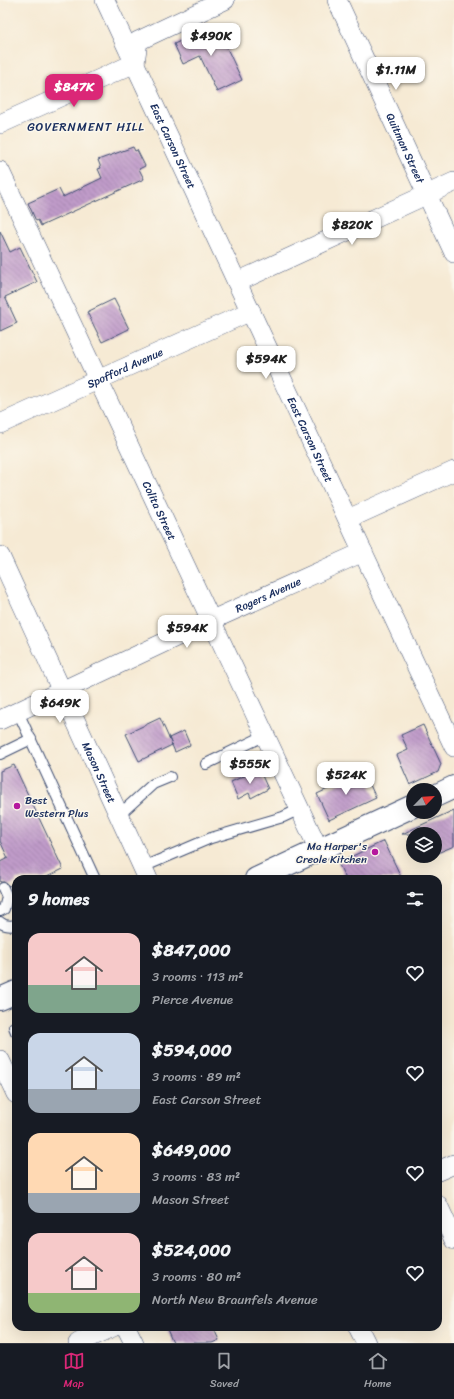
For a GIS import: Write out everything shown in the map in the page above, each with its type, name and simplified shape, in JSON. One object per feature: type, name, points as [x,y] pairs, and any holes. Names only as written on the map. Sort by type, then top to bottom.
[{"type":"street","name":"East Carson Street","points":[[105,0],[454,748]]},
{"type":"street","points":[[0,124],[135,63],[138,41],[224,0]]},
{"type":"street","name":"Quitman Street","points":[[337,0],[454,253]]},
{"type":"street","name":"Colita Street","points":[[0,170],[319,850]]},
{"type":"street","points":[[237,282],[454,182]]},
{"type":"street","name":"Spofford Avenue","points":[[0,424],[251,311]]},
{"type":"street","points":[[348,519],[454,471]]},
{"type":"street","name":"Rogers Avenue","points":[[0,720],[212,620],[363,552]]},
{"type":"street","name":"Mason Street","points":[[0,556],[146,873]]},
{"type":"street","points":[[442,793],[454,787]]},
{"type":"street","points":[[282,874],[319,850],[406,809]]},
{"type":"street","points":[[0,1000],[12,994]]},
{"type":"street","points":[[2,1069],[12,1087]]},
{"type":"street","points":[[442,1169],[454,1164]]},
{"type":"street","points":[[442,1214],[454,1240]]},
{"type":"street","points":[[78,1343],[104,1331]]},
{"type":"street","points":[[128,1331],[134,1343]]},
{"type":"street","points":[[360,1331],[366,1343]]},
{"type":"lane","points":[[18,712],[93,875]]},
{"type":"lane","points":[[206,764],[266,735]]},
{"type":"lane","points":[[0,754],[31,739]]},
{"type":"lane","points":[[119,815],[153,784],[170,777]]},
{"type":"lane","points":[[146,873],[210,838],[283,817],[300,809]]},
{"type":"lane","points":[[0,911],[4,909],[7,897],[3,888]]},
{"type":"lane","points":[[0,922],[12,926]]},
{"type":"building","points":[[216,25],[242,80],[217,92],[200,56],[183,64],[174,44]]},
{"type":"building","points":[[133,147],[135,151],[137,150],[145,166],[139,169],[144,179],[41,226],[38,220],[36,221],[28,203],[59,189],[63,197],[102,178],[98,169],[101,168],[98,160]]},
{"type":"building","points":[[0,231],[10,252],[20,247],[37,282],[5,297],[17,323],[0,331]]},
{"type":"building","points":[[114,299],[129,329],[102,342],[87,312]]},
{"type":"building","points":[[160,718],[172,745],[139,761],[126,734]]},
{"type":"building","points":[[423,725],[441,764],[438,772],[414,783],[409,783],[397,755],[408,750],[401,735]]},
{"type":"building","points":[[184,731],[190,745],[175,752],[169,738]]},
{"type":"building","name":"Best Western Plus","points":[[14,765],[63,869],[51,875],[12,875],[12,884],[9,886],[4,882],[0,882],[0,862],[8,858],[0,841],[0,771]]},
{"type":"building","points":[[259,769],[268,789],[251,798],[249,793],[238,799],[231,782]]},
{"type":"building","points":[[364,772],[376,798],[329,820],[317,794]]},
{"type":"building","points":[[454,810],[454,846],[442,851],[442,827],[417,827],[434,819],[442,819],[442,816]]},
{"type":"building","name":"Ma Harper's Creole Kitchen","points":[[384,841],[400,875],[344,875],[338,863]]},
{"type":"building","points":[[168,1331],[215,1331],[219,1340],[212,1343],[173,1343]]},
{"type":"place","name":"Best Western Plus","points":[[17,806]]},
{"type":"place","name":"Ma Harper's Creole Kitchen","points":[[375,852]]},
{"type":"district","name":"GOVERNMENT HILL","points":[[86,127]]}]
